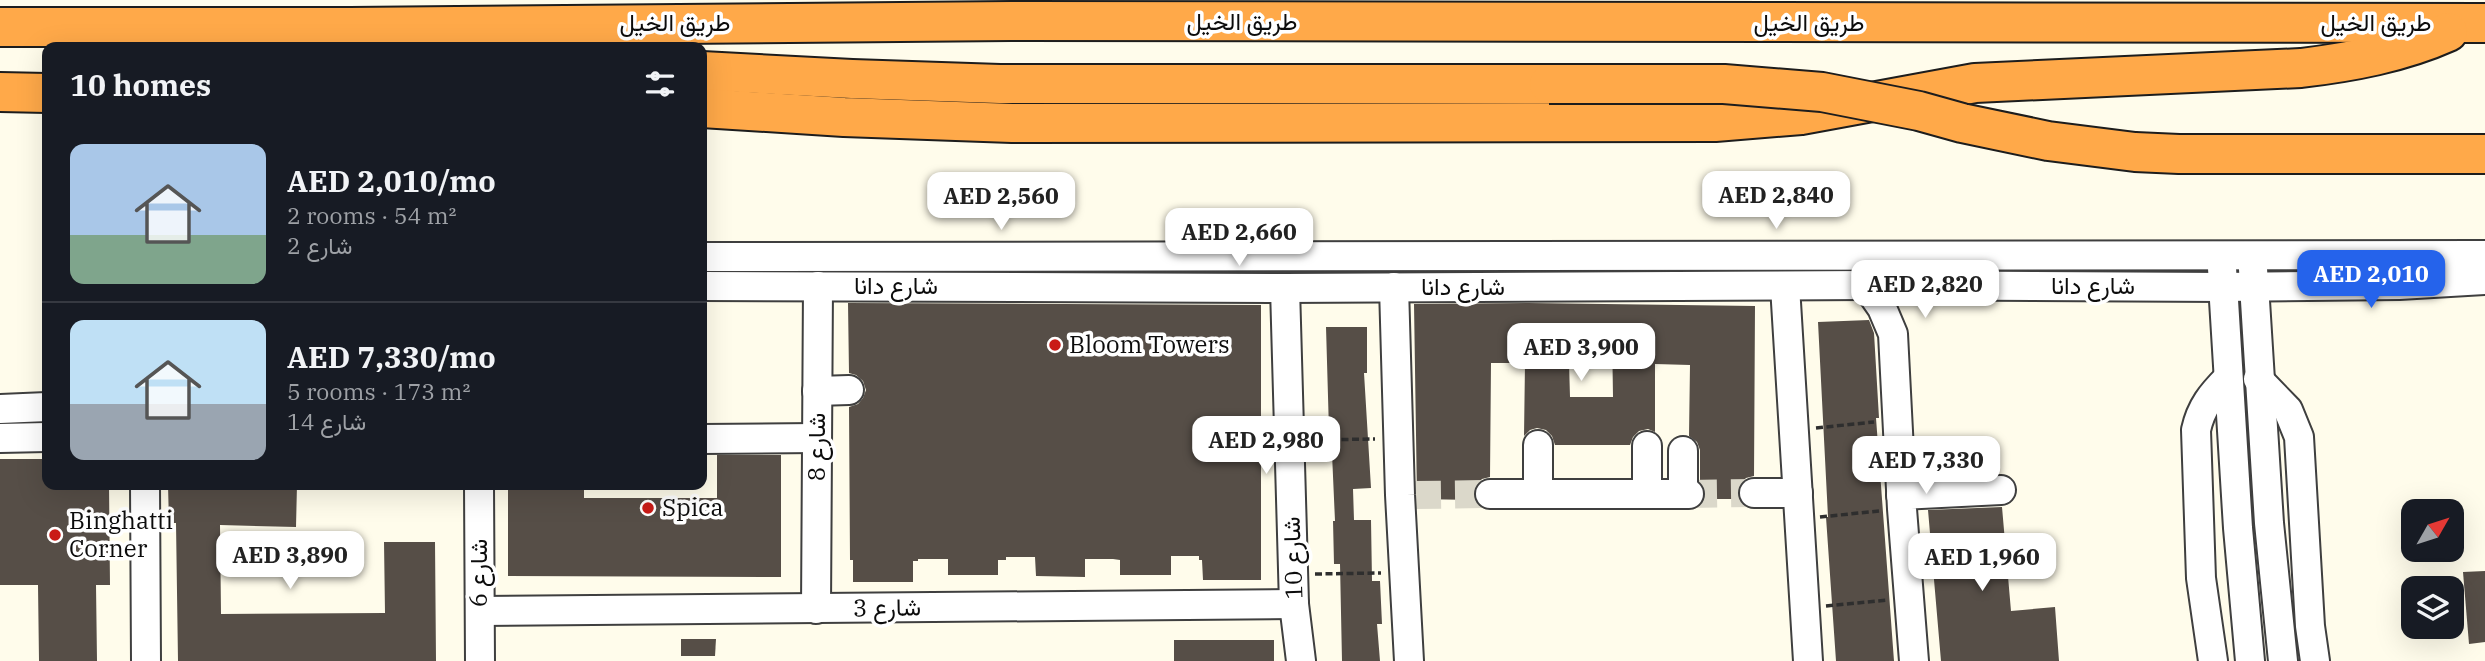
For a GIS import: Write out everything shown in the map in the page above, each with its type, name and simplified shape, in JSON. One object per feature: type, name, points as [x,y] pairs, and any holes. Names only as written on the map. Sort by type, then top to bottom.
[{"type":"highway","name":"طريق الخيل","points":[[0,27],[1011,21],[2477,23]]},
{"type":"highway","points":[[707,108],[868,118],[1012,122],[1715,122],[1833,110],[1975,83],[2301,68],[2335,64],[2403,49],[2477,23]]},
{"type":"highway","points":[[460,25],[515,42]]},
{"type":"highway","points":[[707,71],[1000,84],[1724,84],[1822,92],[2048,141],[2135,152],[2485,155]]},
{"type":"highway","points":[[0,92],[42,93]]},
{"type":"street","points":[[2222,255],[2239,542],[2250,661]]},
{"type":"street","points":[[2252,255],[2258,379],[2283,661]]},
{"type":"street","name":"شارع دانا","points":[[707,257],[2485,255]]},
{"type":"street","points":[[816,256],[832,260],[837,271],[835,278],[816,286],[793,277],[792,271],[798,259],[816,256]]},
{"type":"street","points":[[1289,257],[1312,265],[1312,279],[1287,288],[1264,278],[1266,264],[1289,257]]},
{"type":"street","name":"شارع دانا","points":[[707,286],[2254,287],[2481,283]]},
{"type":"street","points":[[1866,285],[1882,308],[1893,334],[1901,502],[1914,661]]},
{"type":"street","points":[[1893,334],[1904,307],[1924,285]]},
{"type":"street","name":"شارع 8","points":[[816,286],[816,609]]},
{"type":"street","points":[[1785,286],[1808,661]]},
{"type":"street","points":[[1394,287],[1399,439],[1406,495],[1404,573],[1409,661]]},
{"type":"street","name":"شارع 10","points":[[1287,288],[1294,604],[1301,661]]},
{"type":"street","points":[[2213,661],[2201,578],[2196,430],[2206,401],[2228,378]]},
{"type":"street","points":[[2258,379],[2288,410],[2299,437],[2310,625],[2315,661]]},
{"type":"street","points":[[817,391],[849,390]]},
{"type":"street","points":[[0,409],[42,407]]},
{"type":"street","points":[[0,438],[42,438]]},
{"type":"street","points":[[707,439],[817,438]]},
{"type":"street","points":[[1543,445],[1543,494]]},
{"type":"street","points":[[1642,446],[1642,494]]},
{"type":"street","points":[[1490,494],[1686,494],[1683,451]]},
{"type":"street","points":[[145,490],[146,661]]},
{"type":"street","name":"شارع 6","points":[[479,490],[480,661]]},
{"type":"street","points":[[1901,502],[2000,490]]},
{"type":"street","points":[[1754,494],[1798,506]]},
{"type":"street","name":"شارع 3","points":[[480,611],[1294,604]]},
{"type":"path","points":[[1794,430],[1897,420]]},
{"type":"path","points":[[1289,440],[1399,439]]},
{"type":"path","points":[[1798,506],[1901,502]]},
{"type":"path","points":[[1293,574],[1404,573]]},
{"type":"path","points":[[1805,608],[1908,598]]},
{"type":"building","points":[[848,303],[1261,305],[1261,580],[1203,580],[1202,560],[1199,560],[1199,556],[1171,556],[1171,575],[1120,575],[1120,560],[1085,559],[1085,577],[1036,576],[1035,557],[1006,557],[1006,560],[998,560],[998,575],[948,575],[948,559],[918,559],[913,561],[913,582],[853,582],[853,560],[850,560],[849,407],[858,404],[866,390],[863,381],[849,373]]},
{"type":"building","points":[[1414,304],[1755,306],[1754,476],[1746,478],[1740,484],[1737,492],[1739,499],[1704,499],[1704,486],[1700,482],[1700,450],[1697,442],[1689,436],[1690,365],[1655,364],[1655,432],[1648,429],[1639,431],[1630,445],[1555,445],[1546,430],[1537,428],[1524,436],[1525,363],[1491,363],[1490,477],[1482,479],[1476,485],[1473,493],[1475,500],[1417,499]],"holes":[[[1561,332],[1612,332],[1613,397],[1570,397],[1569,362],[1561,362]]]},
{"type":"building","points":[[1869,320],[1874,333],[1879,418],[1876,418],[1894,661],[1836,661],[1826,517],[1818,322]]},
{"type":"building","points":[[1326,327],[1367,327],[1367,373],[1364,373],[1371,488],[1353,489],[1354,520],[1371,520],[1372,581],[1380,581],[1382,624],[1377,624],[1380,661],[1342,661],[1340,564],[1334,564],[1335,521]]},
{"type":"building","name":"Spica","points":[[717,455],[781,455],[781,577],[508,576],[508,490],[584,490],[584,498],[717,498]]},
{"type":"building","name":"Binghatti Corner","points":[[0,459],[42,459],[42,490],[109,490],[110,585],[96,585],[97,661],[39,661],[38,585],[0,585]]},
{"type":"building","points":[[168,490],[297,490],[296,527],[220,525],[221,614],[385,613],[384,542],[435,542],[436,661],[178,661],[176,523],[169,523]]},
{"type":"building","points":[[2002,507],[2011,611],[2055,607],[2059,661],[1941,661],[1928,510]]},
{"type":"building","points":[[2485,571],[2485,642],[2469,644],[2463,572]]},
{"type":"building","points":[[681,639],[716,639],[715,656],[681,656]]},
{"type":"building","points":[[1174,640],[1274,640],[1274,661],[1174,661]]},
{"type":"tunnel","points":[[1689,494],[1754,493]]},
{"type":"tunnel","points":[[1413,495],[1490,494]]},
{"type":"place","name":"Bloom Towers","points":[[1055,345]]},
{"type":"place","name":"Spica","points":[[648,508]]},
{"type":"place","name":"Binghatti Corner","points":[[55,535]]}]
